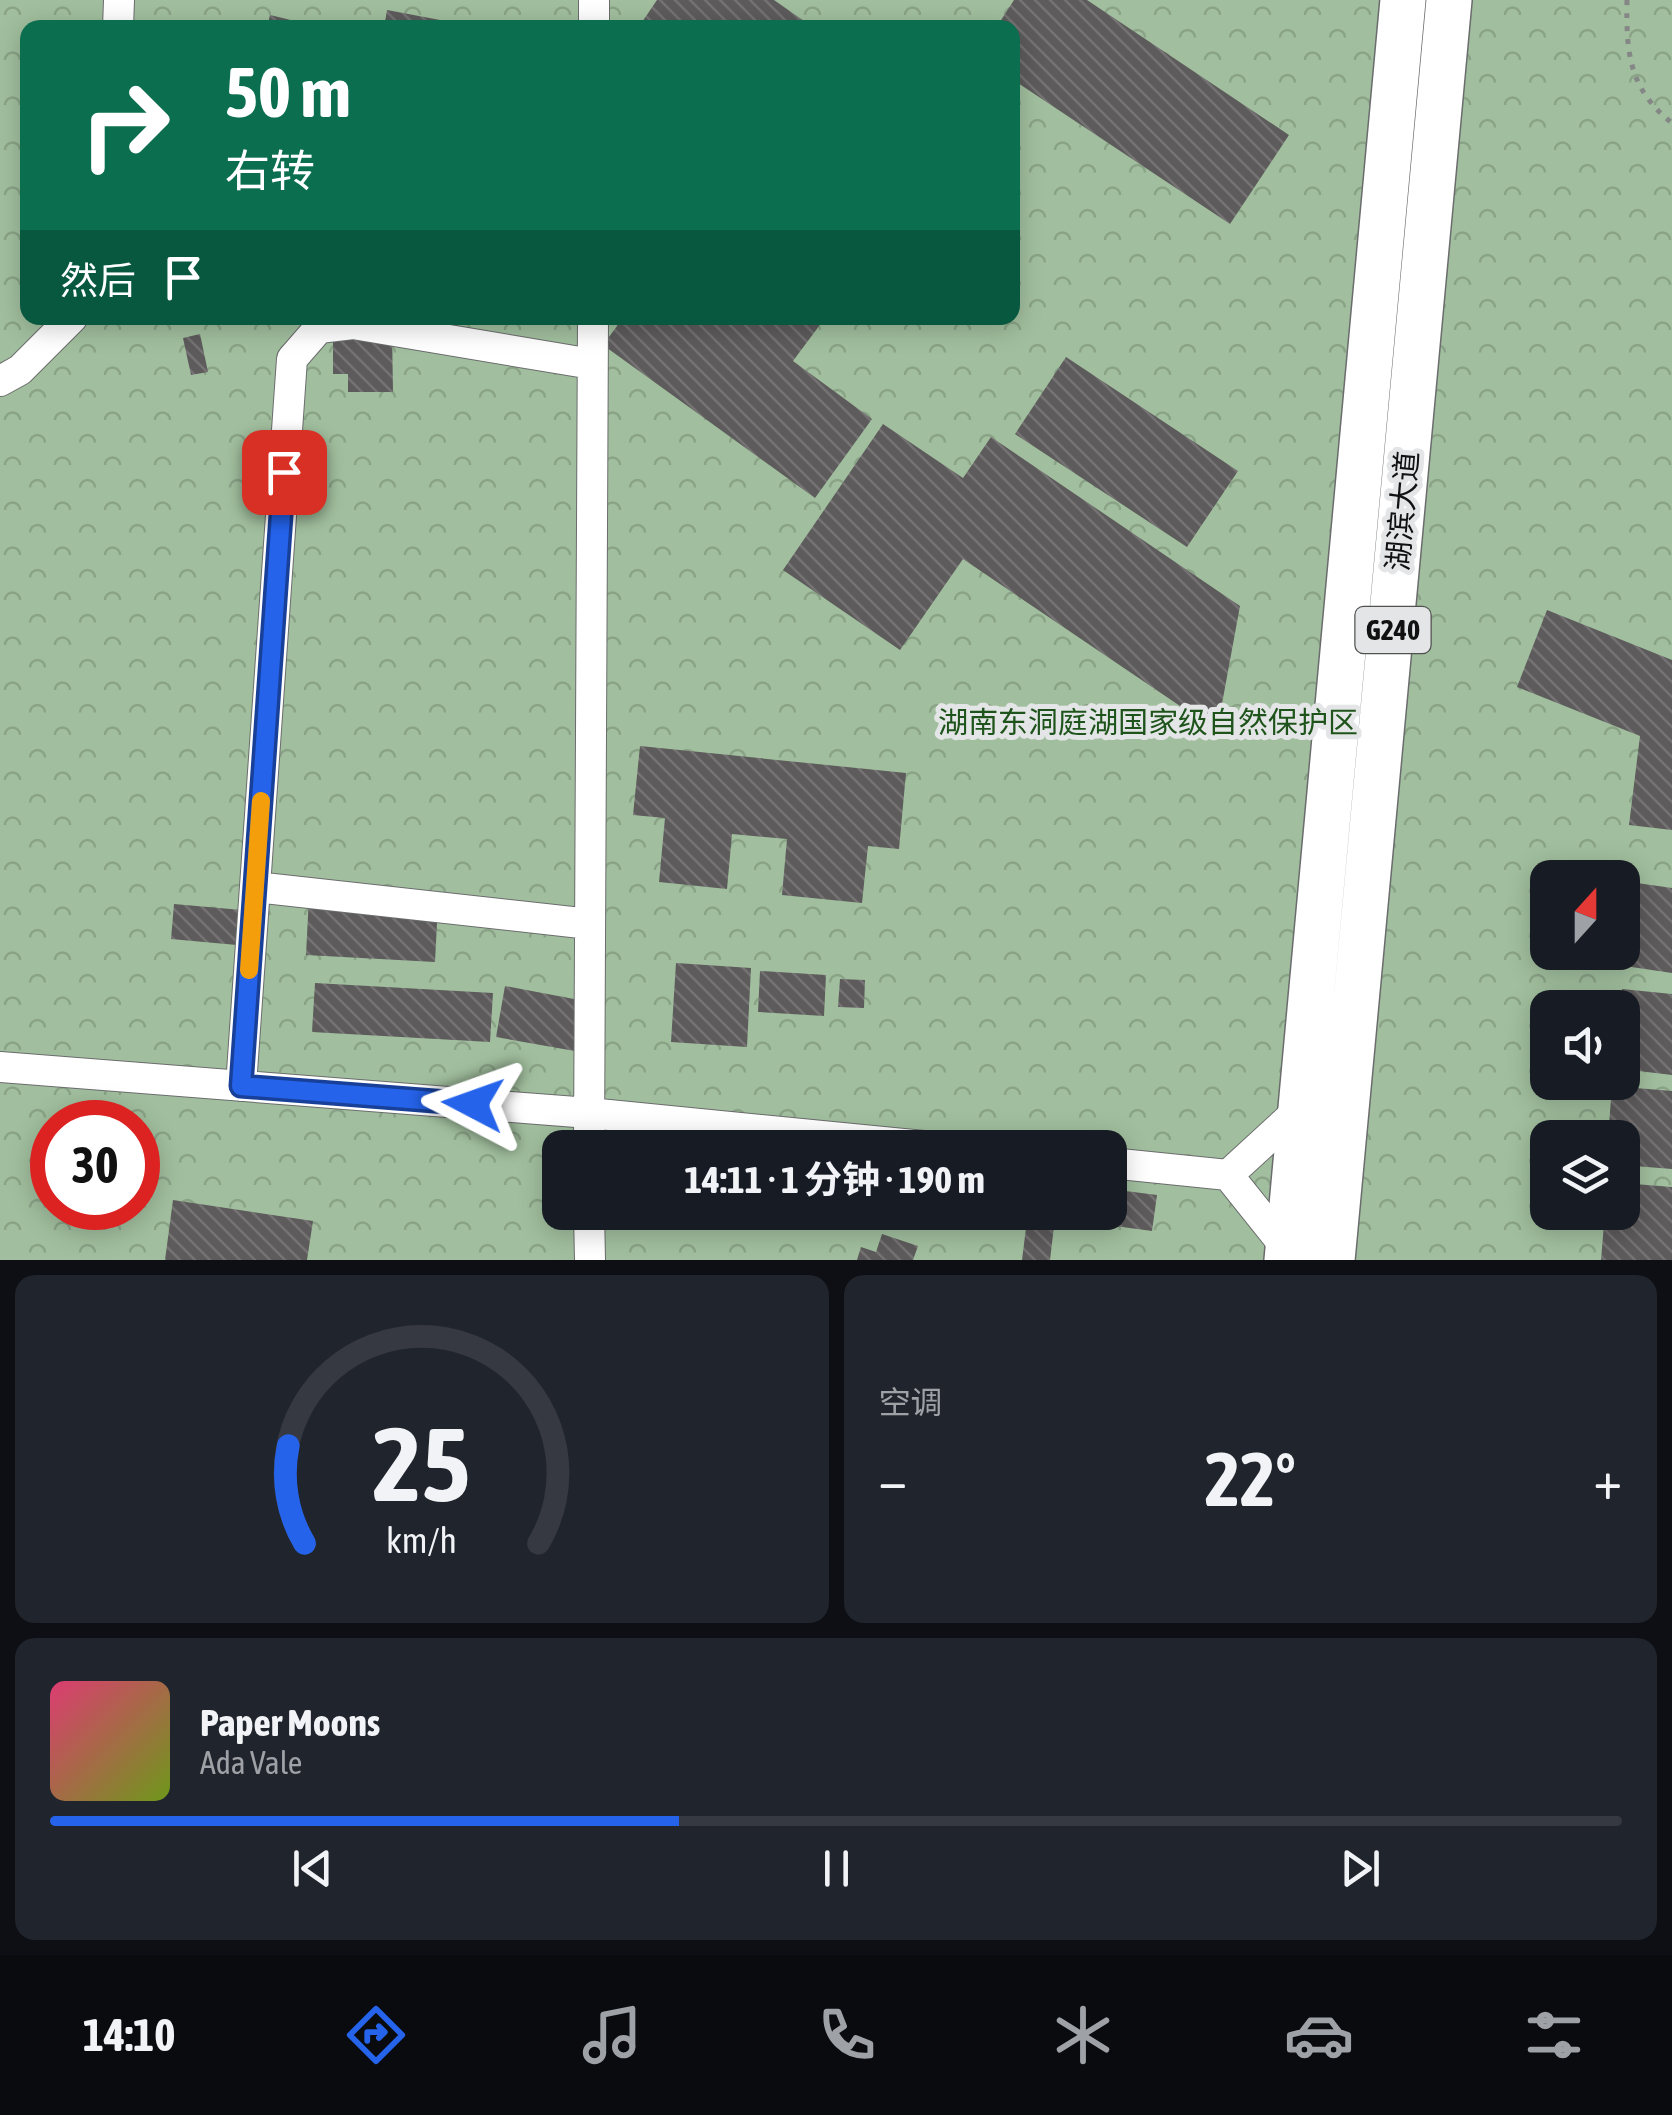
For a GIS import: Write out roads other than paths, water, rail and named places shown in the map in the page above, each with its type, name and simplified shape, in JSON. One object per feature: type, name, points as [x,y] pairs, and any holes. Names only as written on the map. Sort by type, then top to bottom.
[{"type":"highway","name":"湖滨大道","points":[[1288,1255],[1403,0]]},
{"type":"highway","name":"湖滨大道","points":[[1332,1260],[1449,0]]},
{"type":"street","points":[[0,381],[20,370],[65,325]]},
{"type":"street","points":[[241,1086],[292,359],[319,328],[344,325]]},
{"type":"street","points":[[359,325],[592,364]]},
{"type":"street","points":[[589,1130],[592,325]]},
{"type":"street","points":[[254,886],[590,924]]},
{"type":"street","points":[[0,1067],[756,1130]]},
{"type":"street","points":[[1228,1175],[1301,1108]]},
{"type":"street","points":[[1127,1166],[1228,1175],[1288,1255]]},
{"type":"street","points":[[590,1230],[590,1260]]},
{"type":"park label","name":"湖南东洞庭湖国家级自然保护区","points":[[1148,723]]}]
